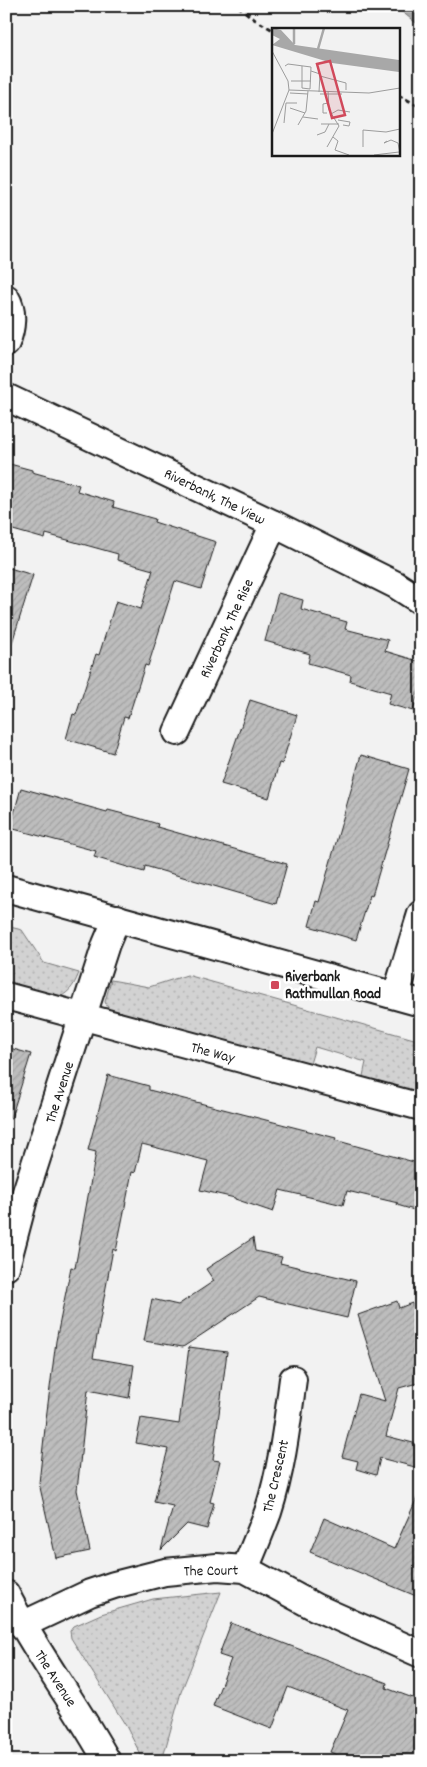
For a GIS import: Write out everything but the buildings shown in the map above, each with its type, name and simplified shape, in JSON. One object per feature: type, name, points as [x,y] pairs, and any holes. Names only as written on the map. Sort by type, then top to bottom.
[{"type":"street","points":[[6,298],[12,307],[10,334],[6,343]]},
{"type":"street","name":"Riverbank, The View","points":[[6,397],[274,524],[396,585],[421,601]]},
{"type":"street","name":"Riverbank, The Rise","points":[[178,732],[274,524]]},
{"type":"street","points":[[6,888],[421,1003]]},
{"type":"street","points":[[396,995],[421,914]]},
{"type":"street","name":"The Avenue","points":[[6,1267],[25,1195],[108,938],[117,918]]},
{"type":"street","name":"The Way","points":[[6,996],[421,1107]]},
{"type":"street","name":"The Crescent","points":[[245,1569],[268,1512],[275,1485],[284,1442],[293,1379]]},
{"type":"street","name":"The Court","points":[[22,1625],[90,1594],[140,1578],[191,1568],[218,1567],[245,1569],[316,1607],[421,1654]]},
{"type":"street","name":"The Avenue","points":[[6,1594],[22,1625],[107,1761]]},
{"type":"path","points":[[238,6],[254,19],[272,29]]},
{"type":"path","points":[[400,96],[421,107]]},
{"type":"shaded area","points":[[6,926],[22,930],[44,963],[79,973],[70,989],[54,1000],[6,986]]},
{"type":"shaded area","points":[[187,975],[421,1041],[421,1097],[362,1081],[366,1062],[315,1047],[309,1067],[118,1015],[109,1010],[105,1002],[111,980],[149,987]]},
{"type":"shaded area","points":[[221,1592],[181,1692],[162,1761],[144,1761],[126,1726],[71,1638],[70,1631],[74,1626],[101,1614],[153,1599]]},
{"type":"water","points":[[394,6],[421,6],[421,27],[396,7]]},
{"type":"place","name":"Riverbank Rathmullan Road","points":[[275,985]]}]
